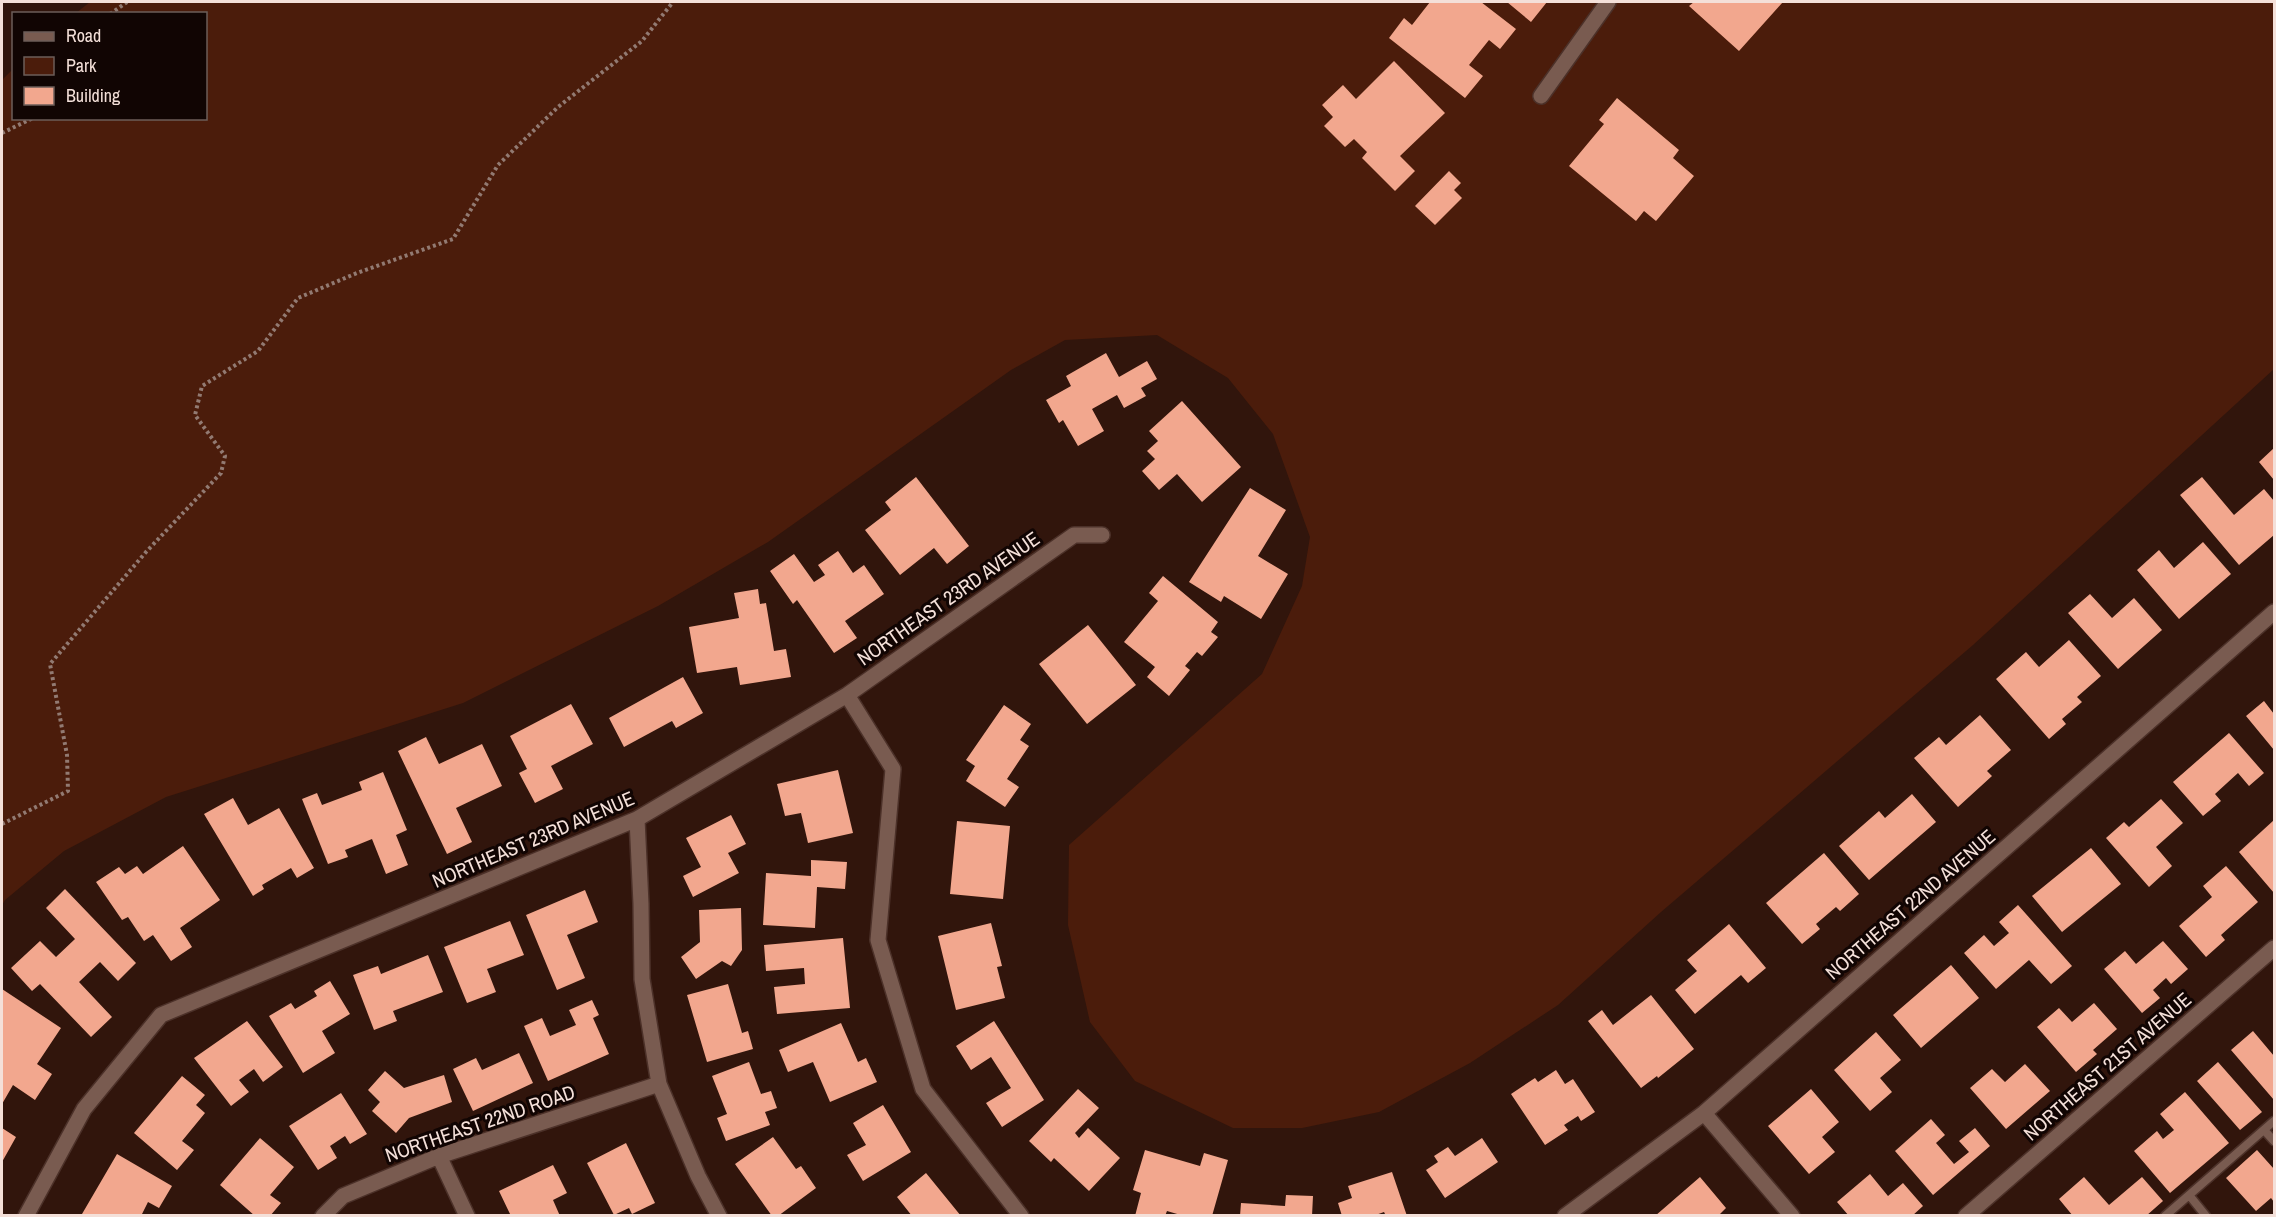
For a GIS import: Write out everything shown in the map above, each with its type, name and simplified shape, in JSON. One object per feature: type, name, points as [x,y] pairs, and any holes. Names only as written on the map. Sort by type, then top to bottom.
[{"type":"street","points":[[1540,96],[1608,2]]},
{"type":"street","name":"NORTHEAST 23RD AVENUE","points":[[26,1215],[84,1109],[160,1016],[637,819],[847,695],[1074,535],[1102,535]]},
{"type":"street","name":"NORTHEAST 22ND AVENUE","points":[[1565,1215],[1704,1113],[2274,612]]},
{"type":"street","points":[[847,695],[893,769],[878,940],[923,1089],[1021,1215]]},
{"type":"street","points":[[637,819],[642,979],[659,1083],[698,1176],[719,1215]]},
{"type":"street","name":"NORTHEAST 21ST AVENUE","points":[[1966,1215],[2274,948]]},
{"type":"street","name":"NORTHEAST 22ND ROAD","points":[[323,1215],[343,1196],[440,1156],[659,1083]]},
{"type":"street","points":[[1704,1113],[1792,1215]]},
{"type":"street","points":[[440,1156],[467,1215]]},
{"type":"lane","points":[[2165,1215],[2274,1121]]},
{"type":"lane","points":[[2264,1130],[2274,1141]]},
{"type":"lane","points":[[2189,1195],[2206,1215]]},
{"type":"path","points":[[114,12],[127,2]]},
{"type":"path","points":[[2,824],[68,791],[67,755],[50,664],[146,552],[221,473],[225,456],[195,415],[202,386],[258,351],[298,298],[357,273],[453,239],[498,165],[558,106],[642,41],[673,2]]},
{"type":"path","points":[[2,132],[29,120]]},
{"type":"green space","points":[[90,2],[2274,2],[2274,369],[1973,645],[1661,912],[1558,1005],[1470,1063],[1379,1112],[1302,1128],[1233,1128],[1135,1081],[1090,1022],[1068,925],[1069,845],[1262,674],[1302,586],[1310,537],[1273,434],[1228,378],[1157,335],[1065,340],[1011,370],[768,542],[658,606],[463,703],[166,797],[64,851],[5,900],[2,905],[2,80],[12,70],[12,120],[207,120],[207,12],[77,12]]},
{"type":"building","points":[[1430,2],[1481,2],[1516,29],[1500,49],[1489,40],[1469,65],[1483,76],[1465,98],[1389,38],[1404,18],[1412,25]]},
{"type":"building","points":[[1507,2],[1547,2],[1531,22]]},
{"type":"building","points":[[1694,2],[1783,2],[1739,51],[1689,6]]},
{"type":"building","points":[[1394,61],[1445,113],[1400,156],[1415,171],[1395,191],[1362,158],[1367,152],[1354,139],[1345,147],[1324,126],[1333,117],[1322,105],[1343,85],[1356,99]]},
{"type":"building","points":[[1617,98],[1679,150],[1673,158],[1694,176],[1656,221],[1644,211],[1636,221],[1569,166],[1604,124],[1599,120]]},
{"type":"building","points":[[1449,171],[1461,183],[1454,190],[1462,198],[1435,225],[1415,206]]},
{"type":"building","points":[[1106,353],[1119,377],[1147,361],[1157,379],[1141,388],[1146,396],[1124,408],[1117,395],[1092,409],[1104,431],[1078,446],[1063,420],[1059,423],[1046,400],[1071,386],[1066,376]]},
{"type":"building","points":[[1182,401],[1241,467],[1202,502],[1177,474],[1159,490],[1142,471],[1155,459],[1147,451],[1158,441],[1149,431]]},
{"type":"building","points":[[2274,448],[2274,480],[2259,462]]},
{"type":"building","points":[[916,477],[969,546],[947,564],[934,548],[900,575],[865,530],[891,510],[885,502]]},
{"type":"building","points":[[2202,477],[2234,515],[2264,489],[2274,501],[2274,535],[2239,565],[2180,495]]},
{"type":"building","points":[[1250,488],[1286,510],[1258,556],[1288,574],[1261,619],[1224,596],[1221,602],[1189,582]]},
{"type":"building","points":[[2203,542],[2231,574],[2179,619],[2137,570],[2159,550],[2174,568]]},
{"type":"building","points":[[838,551],[853,573],[864,565],[884,594],[845,621],[857,638],[834,653],[797,600],[793,604],[770,571],[794,554],[814,582],[825,575],[818,565]]},
{"type":"building","points":[[1163,576],[1218,622],[1211,632],[1218,637],[1202,656],[1197,652],[1185,666],[1190,670],[1169,696],[1147,677],[1155,667],[1124,642],[1158,601],[1149,593]]},
{"type":"building","points":[[758,589],[760,604],[766,603],[774,651],[786,649],[791,677],[740,685],[737,667],[697,673],[689,627],[739,618],[734,593]]},
{"type":"building","points":[[2090,594],[2112,618],[2134,598],[2162,630],[2118,669],[2068,613]]},
{"type":"building","points":[[1088,625],[1136,685],[1087,724],[1039,664]]},
{"type":"building","points":[[2069,640],[2101,676],[2077,697],[2082,702],[2062,719],[2066,724],[2049,739],[1996,679],[2026,652],[2039,667]]},
{"type":"building","points":[[683,677],[703,713],[676,728],[672,721],[624,747],[609,718]]},
{"type":"building","points":[[2264,701],[2274,714],[2274,750],[2246,716]]},
{"type":"building","points":[[571,704],[593,744],[551,766],[563,789],[535,803],[519,773],[527,769],[510,736]]},
{"type":"building","points":[[1004,705],[1031,724],[1020,740],[1029,746],[1007,779],[1019,787],[1005,807],[966,781],[975,766],[966,760]]},
{"type":"building","points":[[1980,715],[2011,750],[1987,771],[1992,776],[1958,807],[1914,758],[1939,737],[1946,745]]},
{"type":"building","points":[[2229,733],[2264,773],[2249,786],[2238,773],[2215,794],[2221,801],[2203,816],[2173,782]]},
{"type":"building","points":[[426,737],[439,764],[482,744],[502,786],[456,808],[472,842],[447,854],[398,751]]},
{"type":"building","points":[[838,770],[853,833],[808,843],[801,813],[785,816],[777,784]]},
{"type":"building","points":[[383,772],[407,830],[396,835],[408,865],[386,874],[372,839],[345,850],[348,857],[328,864],[302,799],[317,793],[322,805],[362,790],[359,782]]},
{"type":"building","points":[[1912,794],[1936,822],[1869,880],[1839,846],[1879,811],[1885,818]]},
{"type":"building","points":[[233,798],[248,825],[279,808],[314,868],[297,878],[291,868],[262,885],[264,889],[253,896],[204,814]]},
{"type":"building","points":[[2161,799],[2183,823],[2156,847],[2172,866],[2149,887],[2106,838],[2124,822],[2129,827]]},
{"type":"building","points":[[731,815],[746,844],[728,853],[739,873],[693,897],[683,876],[701,867],[686,838]]},
{"type":"building","points":[[2274,820],[2274,893],[2239,852]]},
{"type":"building","points":[[957,821],[1010,826],[1003,899],[950,894]]},
{"type":"building","points":[[183,846],[220,900],[180,928],[192,947],[171,961],[153,935],[144,941],[128,917],[122,920],[96,882],[119,867],[125,874],[137,866],[143,874]]},
{"type":"building","points":[[2091,848],[2121,884],[2062,932],[2032,896]]},
{"type":"building","points":[[1824,853],[1859,894],[1840,911],[1836,907],[1816,924],[1820,929],[1802,944],[1766,903]]},
{"type":"building","points":[[811,860],[847,862],[845,889],[817,887],[815,928],[763,925],[766,873],[811,876]]},
{"type":"building","points":[[2226,866],[2258,902],[2221,935],[2225,940],[2206,957],[2179,926],[2212,897],[2203,886]]},
{"type":"building","points":[[65,889],[136,963],[118,981],[100,962],[79,982],[112,1017],[91,1037],[40,984],[32,991],[11,968],[40,941],[56,957],[75,939],[46,908]]},
{"type":"building","points":[[585,890],[598,922],[567,935],[585,978],[557,990],[526,915]]},
{"type":"building","points":[[2018,905],[2072,966],[2051,984],[2029,960],[1996,989],[1964,953],[1984,935],[1994,946],[2009,933],[1999,922]]},
{"type":"building","points":[[741,908],[742,950],[731,966],[722,961],[696,979],[681,957],[700,942],[699,910]]},
{"type":"building","points":[[510,921],[524,955],[487,969],[496,992],[467,1003],[444,947]]},
{"type":"building","points":[[991,923],[1002,966],[997,967],[1005,998],[956,1010],[938,936]]},
{"type":"building","points":[[1729,924],[1766,968],[1748,983],[1741,975],[1695,1014],[1675,990],[1697,971],[1687,960]]},
{"type":"building","points":[[843,938],[850,1008],[777,1014],[774,987],[805,984],[804,968],[766,971],[764,945]]},
{"type":"building","points":[[2163,941],[2188,969],[2171,984],[2166,978],[2153,990],[2160,998],[2142,1013],[2104,969],[2125,951],[2136,964]]},
{"type":"building","points":[[428,955],[443,992],[393,1011],[397,1021],[374,1030],[353,975],[378,966],[381,974]]},
{"type":"building","points":[[1951,965],[1979,998],[1921,1048],[1893,1015]]},
{"type":"building","points":[[330,981],[350,1014],[322,1031],[335,1053],[303,1073],[269,1016],[291,1003],[295,1009],[317,996],[314,991]]},
{"type":"building","points":[[728,984],[742,1033],[748,1031],[753,1049],[707,1062],[687,995]]},
{"type":"building","points":[[2,989],[61,1028],[37,1064],[52,1074],[35,1100],[13,1085],[2,1104]]},
{"type":"building","points":[[1651,995],[1694,1049],[1658,1078],[1657,1076],[1641,1088],[1588,1021],[1602,1010],[1613,1025]]},
{"type":"building","points":[[592,1000],[599,1015],[593,1018],[609,1054],[548,1081],[524,1026],[542,1018],[550,1036],[576,1025],[569,1010]]},
{"type":"building","points":[[2094,1003],[2117,1029],[2093,1050],[2097,1054],[2076,1072],[2037,1027],[2059,1008],[2072,1022]]},
{"type":"building","points":[[247,1021],[283,1067],[263,1082],[254,1069],[239,1080],[249,1092],[231,1106],[194,1058]]},
{"type":"building","points":[[994,1021],[1044,1100],[1002,1127],[986,1103],[1011,1088],[991,1057],[971,1070],[956,1046]]},
{"type":"building","points":[[841,1023],[858,1062],[866,1058],[877,1082],[830,1102],[813,1062],[788,1072],[779,1050]]},
{"type":"building","points":[[2253,1031],[2274,1056],[2274,1100],[2231,1050]]},
{"type":"building","points":[[1876,1032],[1901,1060],[1880,1078],[1892,1092],[1870,1111],[1834,1070]]},
{"type":"building","points":[[519,1053],[533,1083],[473,1111],[453,1069],[476,1058],[482,1070]]},
{"type":"building","points":[[749,1062],[761,1094],[771,1091],[777,1108],[765,1112],[770,1125],[726,1141],[717,1118],[727,1114],[712,1076]]},
{"type":"building","points":[[2218,1062],[2262,1112],[2240,1130],[2197,1081]]},
{"type":"building","points":[[2025,1064],[2050,1091],[2006,1129],[1970,1088],[1992,1069],[2005,1082]]},
{"type":"building","points":[[1556,1070],[1565,1084],[1573,1079],[1595,1112],[1581,1121],[1578,1116],[1564,1125],[1568,1130],[1545,1145],[1511,1094],[1535,1078],[1538,1082]]},
{"type":"building","points":[[385,1071],[404,1088],[444,1075],[452,1102],[409,1118],[396,1133],[372,1111],[380,1102],[368,1090]]},
{"type":"building","points":[[182,1076],[205,1095],[196,1105],[205,1113],[182,1141],[194,1150],[177,1170],[134,1133]]},
{"type":"building","points":[[1078,1089],[1099,1108],[1075,1133],[1079,1138],[1088,1128],[1120,1158],[1089,1191],[1054,1158],[1051,1162],[1029,1141]]},
{"type":"building","points":[[1811,1089],[1839,1122],[1822,1137],[1835,1152],[1809,1174],[1768,1126]]},
{"type":"building","points":[[2185,1092],[2229,1143],[2170,1193],[2134,1151],[2157,1131],[2163,1139],[2174,1130],[2160,1114]]},
{"type":"building","points":[[341,1093],[367,1134],[350,1144],[345,1136],[330,1146],[337,1158],[318,1170],[289,1126]]},
{"type":"building","points":[[883,1105],[911,1152],[863,1181],[847,1155],[866,1145],[853,1123]]},
{"type":"building","points":[[1931,1119],[1945,1135],[1936,1143],[1954,1164],[1969,1152],[1959,1141],[1975,1128],[1990,1146],[1933,1195],[1895,1151]]},
{"type":"building","points":[[2,1128],[16,1137],[2,1162]]},
{"type":"building","points":[[773,1137],[796,1169],[801,1166],[816,1188],[778,1216],[772,1216],[735,1164]]},
{"type":"building","points":[[260,1138],[294,1167],[270,1195],[281,1203],[270,1216],[255,1216],[220,1185]]},
{"type":"building","points":[[1482,1138],[1498,1162],[1445,1198],[1426,1170],[1438,1162],[1434,1156],[1448,1147],[1455,1156]]},
{"type":"building","points":[[626,1143],[655,1203],[632,1214],[629,1208],[614,1215],[587,1163]]},
{"type":"building","points":[[1145,1150],[1200,1166],[1204,1153],[1228,1160],[1212,1216],[1184,1216],[1167,1211],[1165,1216],[1135,1216],[1141,1193],[1133,1190]]},
{"type":"building","points":[[2257,1150],[2274,1169],[2274,1202],[2271,1198],[2256,1211],[2226,1178]]},
{"type":"building","points":[[117,1154],[172,1186],[159,1208],[148,1202],[141,1216],[84,1216],[82,1214]]},
{"type":"building","points":[[553,1165],[567,1193],[553,1200],[560,1216],[511,1216],[499,1191]]},
{"type":"building","points":[[1392,1172],[1407,1216],[1386,1216],[1384,1212],[1373,1216],[1342,1216],[1338,1203],[1352,1198],[1348,1186]]},
{"type":"building","points":[[926,1173],[961,1216],[912,1216],[897,1197]]},
{"type":"building","points":[[1870,1174],[1888,1196],[1903,1183],[1923,1206],[1912,1216],[1849,1216],[1837,1202]]},
{"type":"building","points":[[1700,1177],[1726,1208],[1718,1216],[1655,1216]]},
{"type":"building","points":[[2084,1177],[2109,1205],[2142,1177],[2163,1201],[2146,1216],[2073,1216],[2059,1199]]},
{"type":"building","points":[[1286,1195],[1313,1196],[1312,1216],[1240,1216],[1241,1203],[1285,1206]]}]
